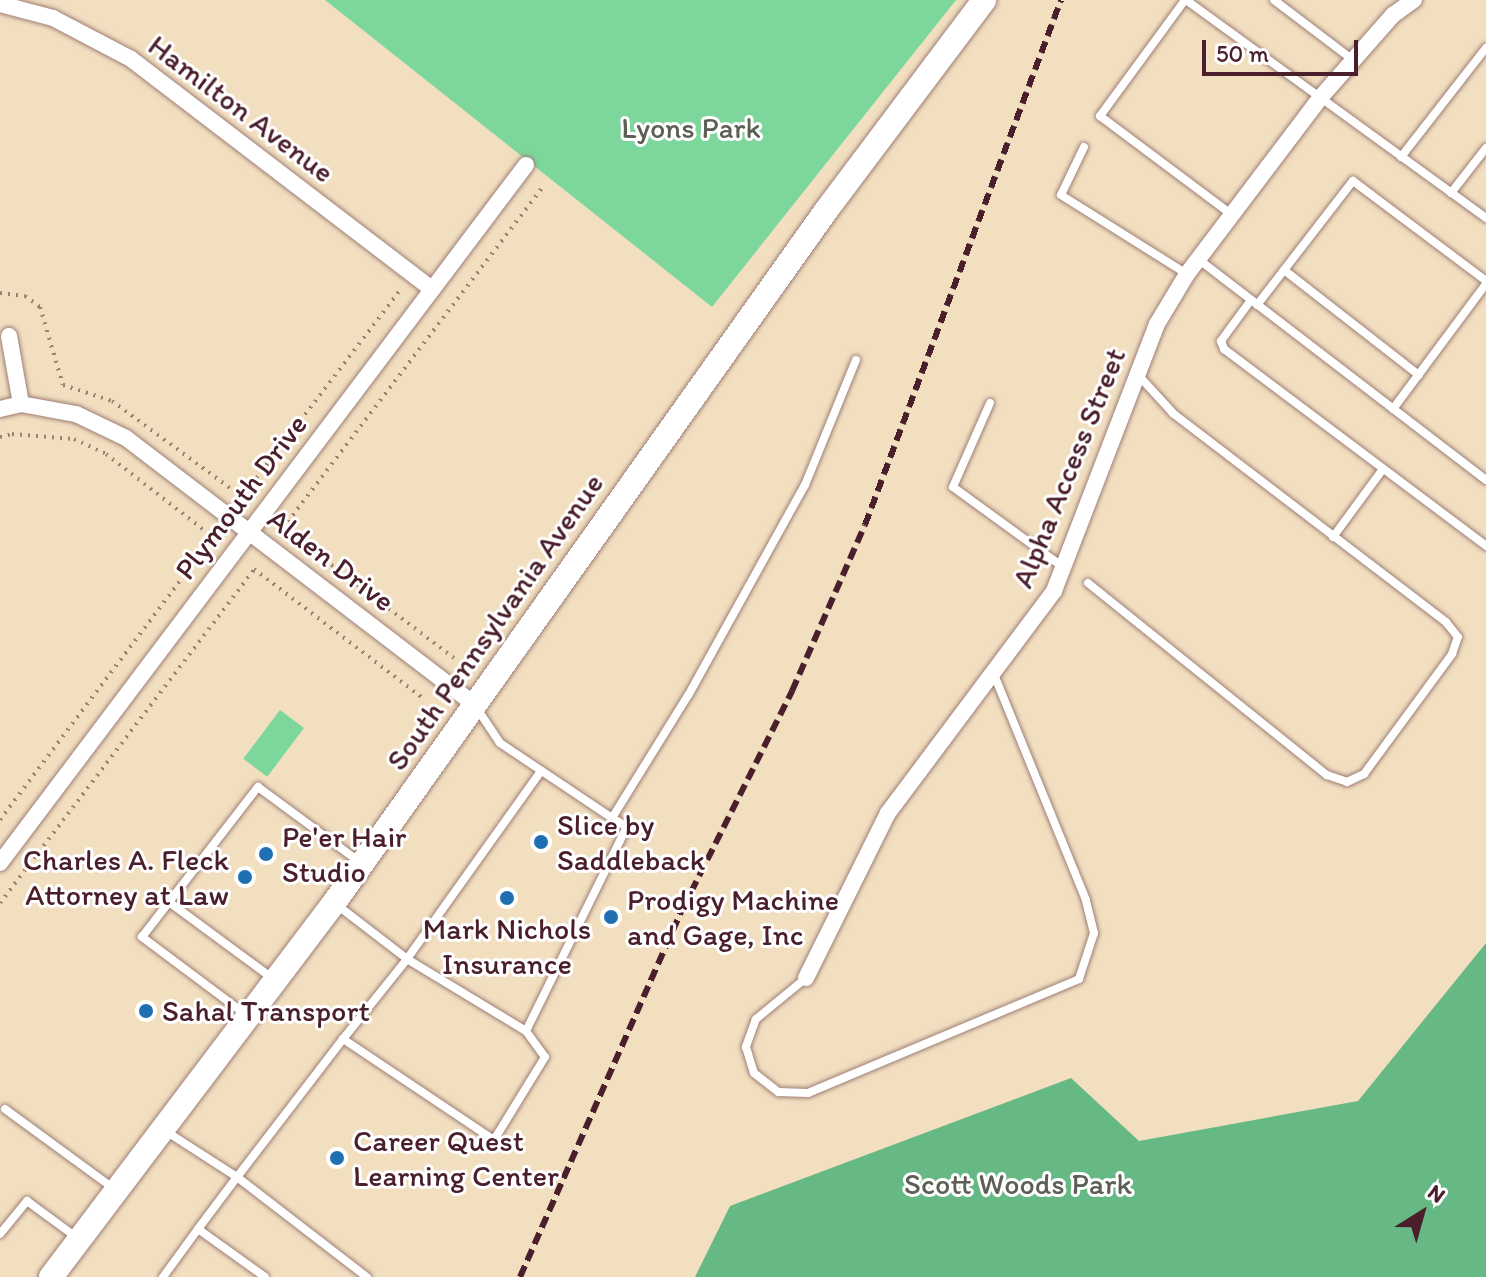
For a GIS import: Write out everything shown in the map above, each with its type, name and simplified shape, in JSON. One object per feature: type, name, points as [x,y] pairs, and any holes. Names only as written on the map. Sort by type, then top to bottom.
[{"type":"main road","name":"South Pennsylvania Avenue","points":[[51,1277],[334,903],[816,224],[984,0]]},
{"type":"street","name":"Alpha Access Street","points":[[806,978],[888,813],[1054,591],[1157,324],[1187,274],[1320,98],[1353,60],[1414,0]]},
{"type":"street","name":"Hamilton Avenue","points":[[0,4],[53,18],[131,59],[432,289]]},
{"type":"street","name":"Plymouth Drive","points":[[0,863],[526,165]]},
{"type":"street","points":[[9,336],[21,404]]},
{"type":"street","name":"Alden Drive","points":[[0,409],[21,404],[102,424],[476,706]]},
{"type":"lane","points":[[1231,214],[1100,116],[1186,0],[1486,218]]},
{"type":"lane","points":[[1274,0],[1353,60]]},
{"type":"lane","points":[[1401,157],[1486,48]]},
{"type":"lane","points":[[1084,147],[1061,195],[1187,274]]},
{"type":"lane","points":[[1451,193],[1486,148]]},
{"type":"lane","points":[[1393,409],[1486,283],[1353,181],[1284,270],[1221,341],[1224,349],[1486,546]]},
{"type":"lane","points":[[1197,259],[1486,480]]},
{"type":"lane","points":[[1284,270],[1419,375]]},
{"type":"lane","points":[[612,818],[689,694],[805,485],[856,360]]},
{"type":"lane","points":[[1088,583],[1327,775],[1347,782],[1364,774],[1458,637],[1446,622],[1173,413],[1137,375]]},
{"type":"lane","points":[[990,403],[953,487],[1063,567]]},
{"type":"lane","points":[[1333,537],[1383,469]]},
{"type":"lane","points":[[806,978],[756,1019],[746,1047],[754,1073],[778,1092],[808,1093],[1079,979],[1094,933],[1086,900],[993,674]]},
{"type":"lane","points":[[476,706],[500,743],[627,827],[526,1031]]},
{"type":"lane","points":[[163,1277],[407,959],[541,771]]},
{"type":"lane","points":[[249,1017],[142,937],[258,787],[362,864]]},
{"type":"lane","points":[[169,902],[276,981]]},
{"type":"lane","points":[[334,903],[407,959],[526,1031],[545,1057],[494,1140],[343,1039]]},
{"type":"lane","points":[[5,1109],[117,1190]]},
{"type":"lane","points":[[163,1129],[237,1177],[367,1277]]},
{"type":"lane","points":[[0,1234],[27,1201],[80,1239]]},
{"type":"lane","points":[[198,1229],[265,1277]]},
{"type":"path","points":[[454,658],[283,528],[542,188]]},
{"type":"path","points":[[0,293],[25,296],[40,307],[63,385],[112,401],[242,497],[413,274]]},
{"type":"path","points":[[0,437],[12,434],[74,439],[106,454],[213,537],[0,820]]},
{"type":"path","points":[[0,903],[254,569],[423,698]]},
{"type":"green space","name":"Lyons Park","points":[[325,0],[956,0],[712,307]]},
{"type":"green space","points":[[280,710],[304,728],[267,777],[243,759]]},
{"type":"green space","name":"Scott Woods Park","points":[[1486,943],[1486,1277],[695,1277],[730,1206],[1071,1078],[1139,1141],[1358,1101]]},
{"type":"railway","points":[[520,1277],[683,908],[792,691],[865,525],[1061,0]]},
{"type":"place","name":"Slice by Saddleback","points":[[541,842]]},
{"type":"place","name":"Pe'er Hair Studio","points":[[266,854]]},
{"type":"place","name":"Charles A. Fleck Attorney at Law","points":[[245,877]]},
{"type":"place","name":"Mark Nichols Insurance","points":[[507,898]]},
{"type":"place","name":"Prodigy Machine and Gage, Inc","points":[[611,917]]},
{"type":"place","name":"Sahal Transport","points":[[146,1011]]},
{"type":"place","name":"Career Quest Learning Center","points":[[337,1158]]}]
